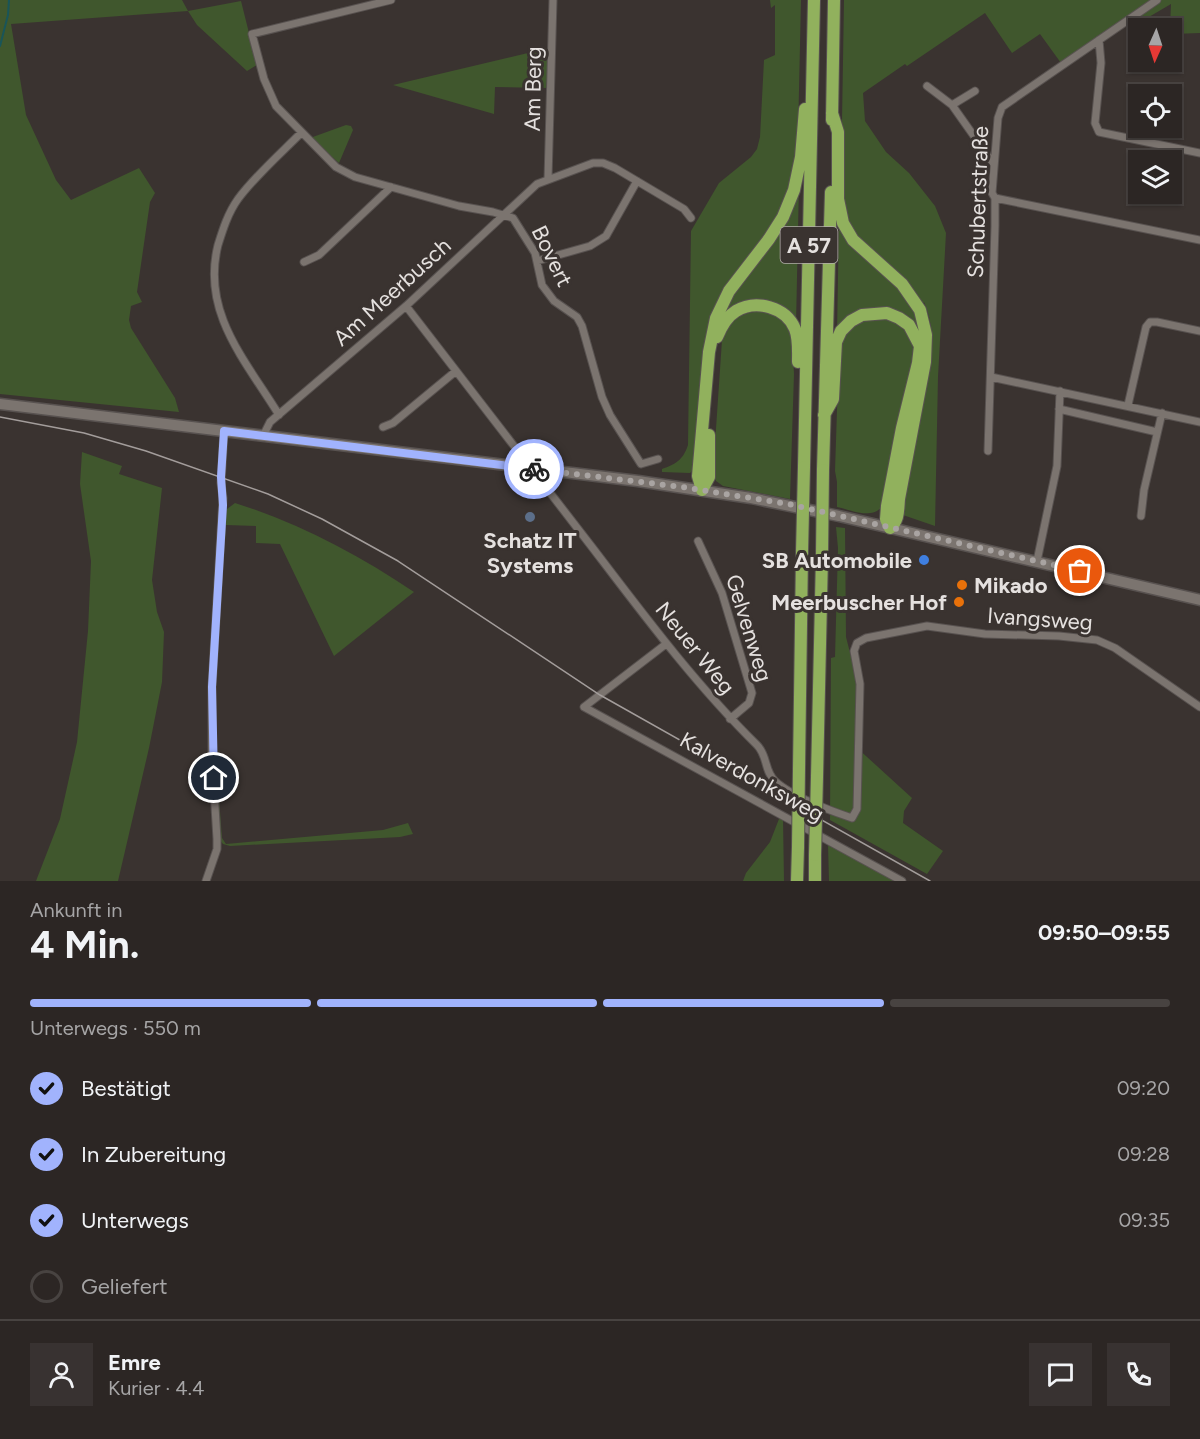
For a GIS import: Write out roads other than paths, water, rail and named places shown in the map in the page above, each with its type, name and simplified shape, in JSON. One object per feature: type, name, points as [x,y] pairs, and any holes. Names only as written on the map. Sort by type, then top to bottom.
[{"type":"highway","name":"A 57","points":[[797,881],[814,0]]},
{"type":"highway","name":"A 57","points":[[815,881],[834,0]]},
{"type":"highway","points":[[702,490],[698,476],[709,352],[716,318],[729,291],[783,217],[801,157],[803,113],[812,84]]},
{"type":"highway","points":[[824,415],[833,399],[836,342],[841,331],[851,321],[862,315],[887,313],[909,325],[920,346],[888,506],[886,519],[890,528],[896,522],[898,515],[925,362],[926,335],[920,310],[902,284],[853,240],[843,223],[838,198],[838,132],[832,113]]},
{"type":"highway","points":[[702,490],[709,477],[714,349],[722,326],[735,311],[759,305],[780,311],[788,318],[795,329],[798,347],[798,395],[805,407]]},
{"type":"main road","points":[[0,404],[702,490],[788,504],[1200,600]]},
{"type":"street","name":"Bovert","points":[[391,0],[252,34],[264,79],[276,106],[336,167],[355,177],[459,206],[513,218],[535,253],[542,285],[548,295],[554,302],[577,317],[582,326],[594,375],[610,415],[641,464],[658,459]]},
{"type":"street","name":"Am Berg","points":[[548,179],[553,0]]},
{"type":"street","name":"Schubertstraße","points":[[988,451],[992,377],[995,198],[992,193],[993,163],[998,118],[1002,107],[1157,0]]},
{"type":"street","points":[[1099,40],[1101,63],[1095,123],[1099,132],[1200,153]]},
{"type":"street","points":[[927,86],[952,105],[993,163]]},
{"type":"street","points":[[952,105],[975,91]]},
{"type":"street","points":[[279,415],[232,343],[220,317],[214,287],[215,258],[223,229],[237,201],[301,133]]},
{"type":"street","name":"Am Meerbusch","points":[[263,436],[267,426],[279,415],[406,306],[530,190],[548,179],[598,162],[609,165],[638,181],[684,209],[691,218]]},
{"type":"street","points":[[537,261],[590,246],[606,236],[638,181]]},
{"type":"street","points":[[304,262],[318,255],[391,187]]},
{"type":"street","points":[[995,198],[1200,240]]},
{"type":"street","name":"Neuer Weg","points":[[406,306],[666,644],[730,720],[763,752],[767,769],[773,780],[834,812],[852,818]]},
{"type":"street","points":[[1128,405],[1146,327],[1150,322],[1157,321],[1200,332]]},
{"type":"street","points":[[383,427],[393,423],[456,371]]},
{"type":"street","points":[[992,377],[1200,422]]},
{"type":"street","points":[[1037,561],[1057,466],[1060,391]]},
{"type":"street","points":[[1059,409],[1157,432]]},
{"type":"street","points":[[1141,516],[1144,490],[1162,412]]},
{"type":"street","points":[[206,881],[217,849],[212,687],[223,505],[221,477],[224,431]]},
{"type":"street","name":"Gelvenweg","points":[[698,541],[722,593],[752,693],[749,703],[730,720]]},
{"type":"street","name":"Ivangsweg","points":[[852,818],[857,810],[860,684],[854,651],[857,644],[866,638],[927,626],[985,634],[1059,636],[1097,640],[1115,648],[1200,707]]},
{"type":"street","name":"Kalverdonksweg","points":[[666,644],[584,708],[902,881]]},
{"type":"waterway","points":[[0,46],[8,15],[9,0]]},
{"type":"tram line","points":[[0,417],[84,433],[146,451],[268,494],[322,519],[398,561],[600,695],[930,881]]},
{"type":"place","name":"Schatz IT Systems","points":[[530,517]]},
{"type":"place","name":"SB Automobile","points":[[924,560]]},
{"type":"place","name":"Mikado","points":[[962,585]]},
{"type":"place","name":"Meerbuscher Hof","points":[[959,602]]}]
